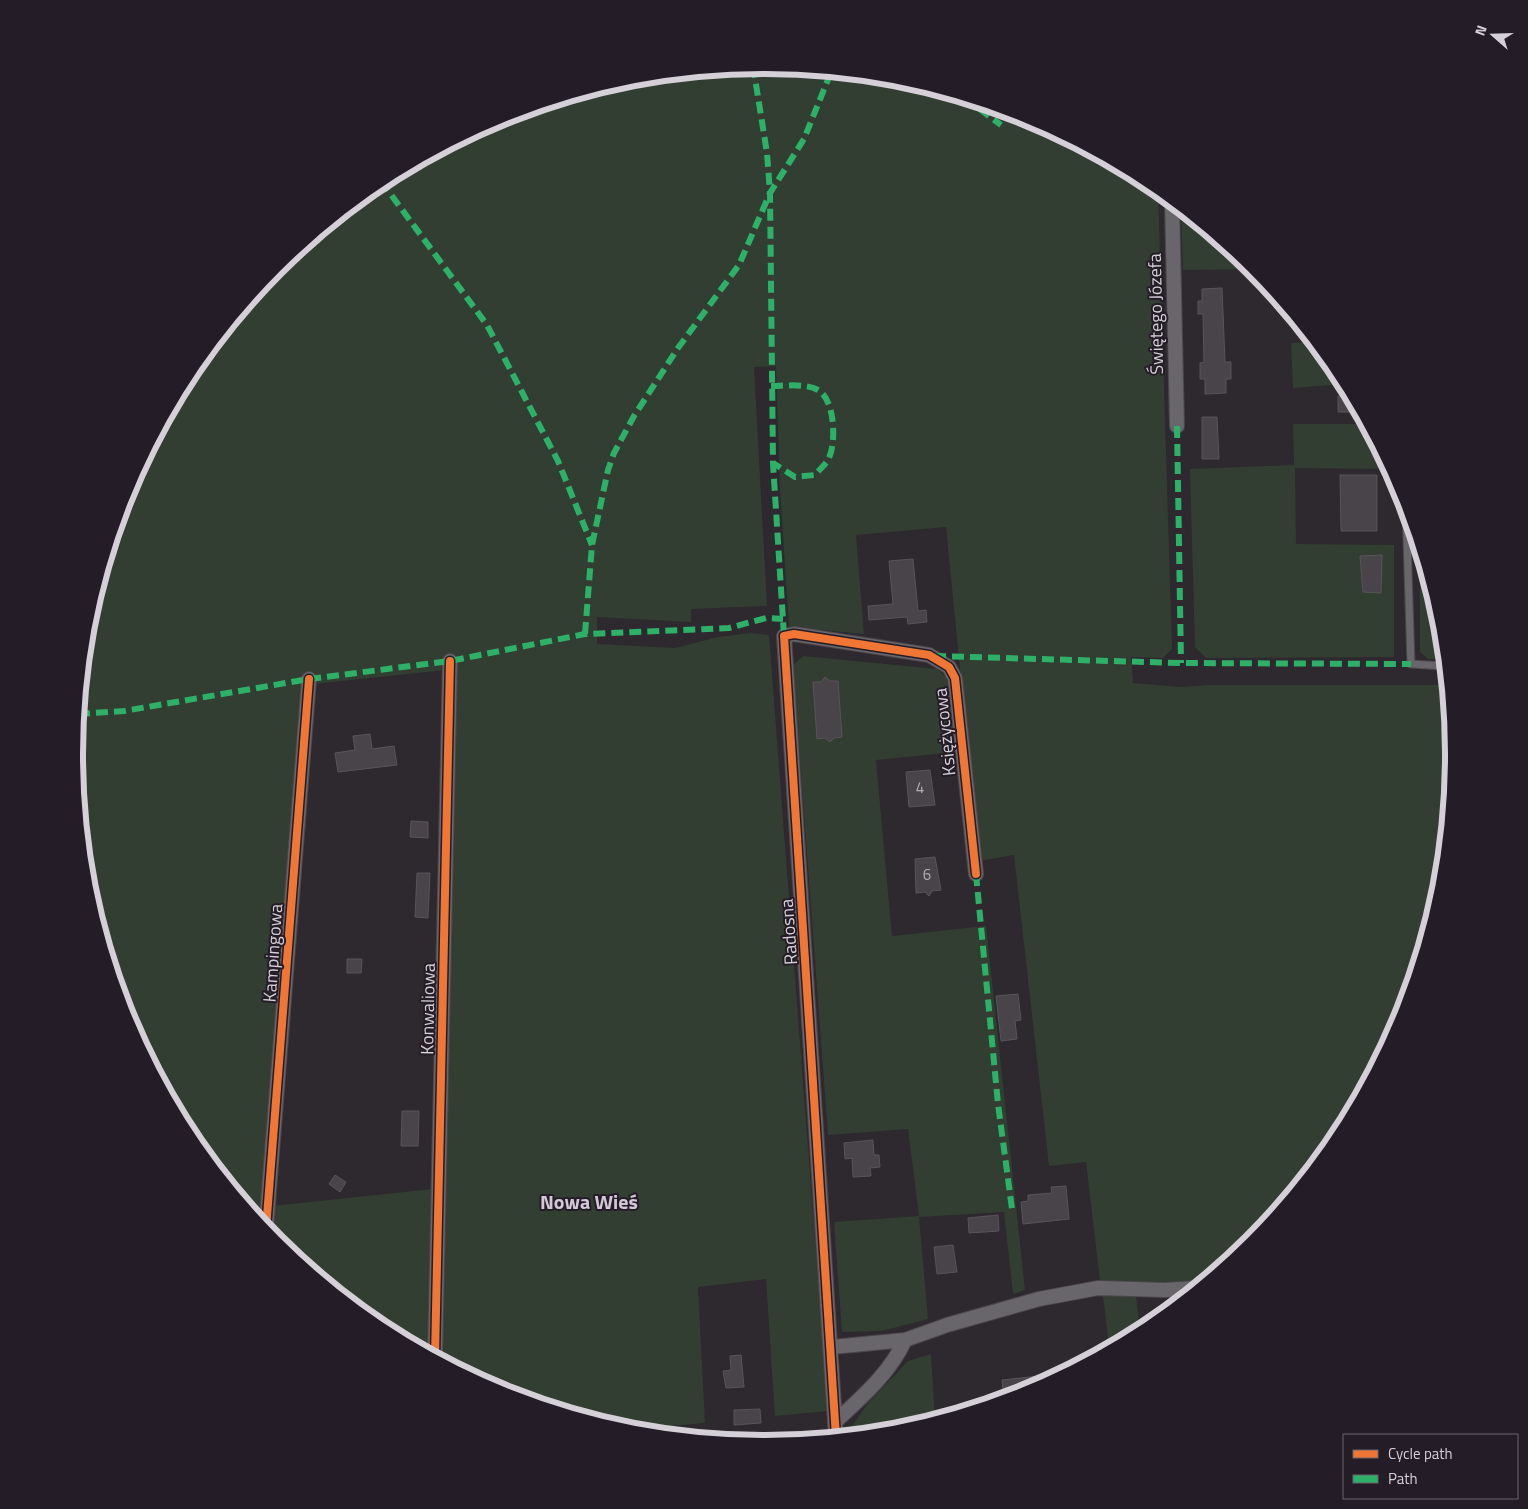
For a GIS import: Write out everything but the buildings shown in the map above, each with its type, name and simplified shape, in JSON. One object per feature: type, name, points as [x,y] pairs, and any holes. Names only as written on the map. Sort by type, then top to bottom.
[{"type":"street","name":"Świętego Józefa","points":[[1172,210],[1177,426]]},
{"type":"street","name":"Księżycowa","points":[[784,636],[794,634],[929,655],[952,671],[976,874]]},
{"type":"street","name":"Radosna","points":[[784,636],[806,943],[836,1431]]},
{"type":"street","name":"Konwaliowa","points":[[435,1350],[450,661]]},
{"type":"street","name":"Kampingowa","points":[[267,1219],[309,679]]},
{"type":"street","points":[[832,1347],[905,1340],[948,1325],[1039,1299],[1098,1288],[1186,1289]]},
{"type":"street","points":[[836,1422],[868,1392],[896,1359],[905,1340]]},
{"type":"lane","points":[[1407,530],[1411,664],[1439,666]]},
{"type":"green space","points":[[719,75],[809,75],[897,87],[983,110],[1025,126],[1065,144],[1104,165],[1158,200],[1172,649],[1163,658],[1131,657],[1133,683],[1181,687],[1209,685],[1441,685],[1445,754],[1439,843],[1432,887],[1422,931],[1409,973],[1375,1056],[1354,1095],[1330,1133],[1276,1203],[1213,1266],[1176,1297],[1174,1285],[1135,1285],[1100,1281],[1086,1162],[1049,1166],[1014,855],[979,861],[946,527],[856,535],[864,634],[789,627],[780,489],[776,366],[754,367],[767,606],[691,609],[691,622],[597,617],[597,644],[675,648],[718,637],[751,633],[769,635],[828,1411],[775,1416],[766,1279],[698,1287],[705,1423],[661,1427],[631,1422],[545,1399],[503,1383],[438,1352],[445,670],[314,684],[261,1213],[224,1169],[198,1133],[174,1095],[153,1056],[119,973],[106,931],[89,843],[83,754],[89,666],[96,622],[106,578],[119,536],[153,453],[174,414],[224,340],[252,306],[315,243],[386,188],[463,144],[545,110],[588,97],[631,87],[675,80]]},
{"type":"green space","points":[[1181,217],[1241,269],[1183,270]]},
{"type":"green space","points":[[1306,342],[1335,385],[1293,388],[1291,343]]},
{"type":"green space","points":[[1293,424],[1359,424],[1375,453],[1382,469],[1295,468],[1296,544],[1394,545],[1394,657],[1206,658],[1195,647],[1190,469],[1294,465]]},
{"type":"green space","points":[[1420,572],[1432,622],[1438,659],[1428,659],[1420,652]]},
{"type":"green space","points":[[803,656],[937,669],[947,678],[955,752],[876,760],[892,936],[986,926],[1025,1290],[1013,1294],[1004,1212],[919,1217],[928,1319],[882,1331],[842,1332],[834,1222],[919,1216],[908,1129],[828,1135],[793,665]]},
{"type":"green space","points":[[433,1189],[431,1348],[386,1321],[315,1266],[270,1222],[272,1206]]},
{"type":"green space","points":[[1103,1295],[1136,1297],[1139,1323],[1108,1341]]},
{"type":"green space","points":[[931,1354],[935,1413],[897,1422],[849,1429],[869,1402],[908,1361]]},
{"type":"marked path","points":[[754,74],[767,153],[770,193],[773,463],[784,636]]},
{"type":"marked path","points":[[585,634],[592,545],[608,470],[614,453],[634,416],[678,348],[739,265],[770,193],[804,139],[829,77]]},
{"type":"marked path","points":[[980,109],[1001,125]]},
{"type":"marked path","points":[[386,188],[487,325],[558,461],[592,545]]},
{"type":"marked path","points":[[771,386],[801,386],[818,390],[828,402],[833,422],[831,453],[828,460],[815,475],[795,477],[773,463]]},
{"type":"marked path","points":[[1177,426],[1181,663]]},
{"type":"marked path","points":[[85,714],[124,711],[309,679],[450,661],[585,634],[729,628],[766,618],[783,619]]},
{"type":"marked path","points":[[934,656],[1181,663],[1411,664]]},
{"type":"marked path","points":[[976,874],[998,1104],[1012,1209]]},
{"type":"cycle path","points":[[836,1431],[784,636],[794,634],[929,655],[949,667],[955,678],[976,874]]},
{"type":"cycle path","points":[[435,1350],[450,661]]},
{"type":"cycle path","points":[[267,1219],[309,679]]},
{"type":"district","name":"Nowa Wieś","points":[[589,1202]]}]
